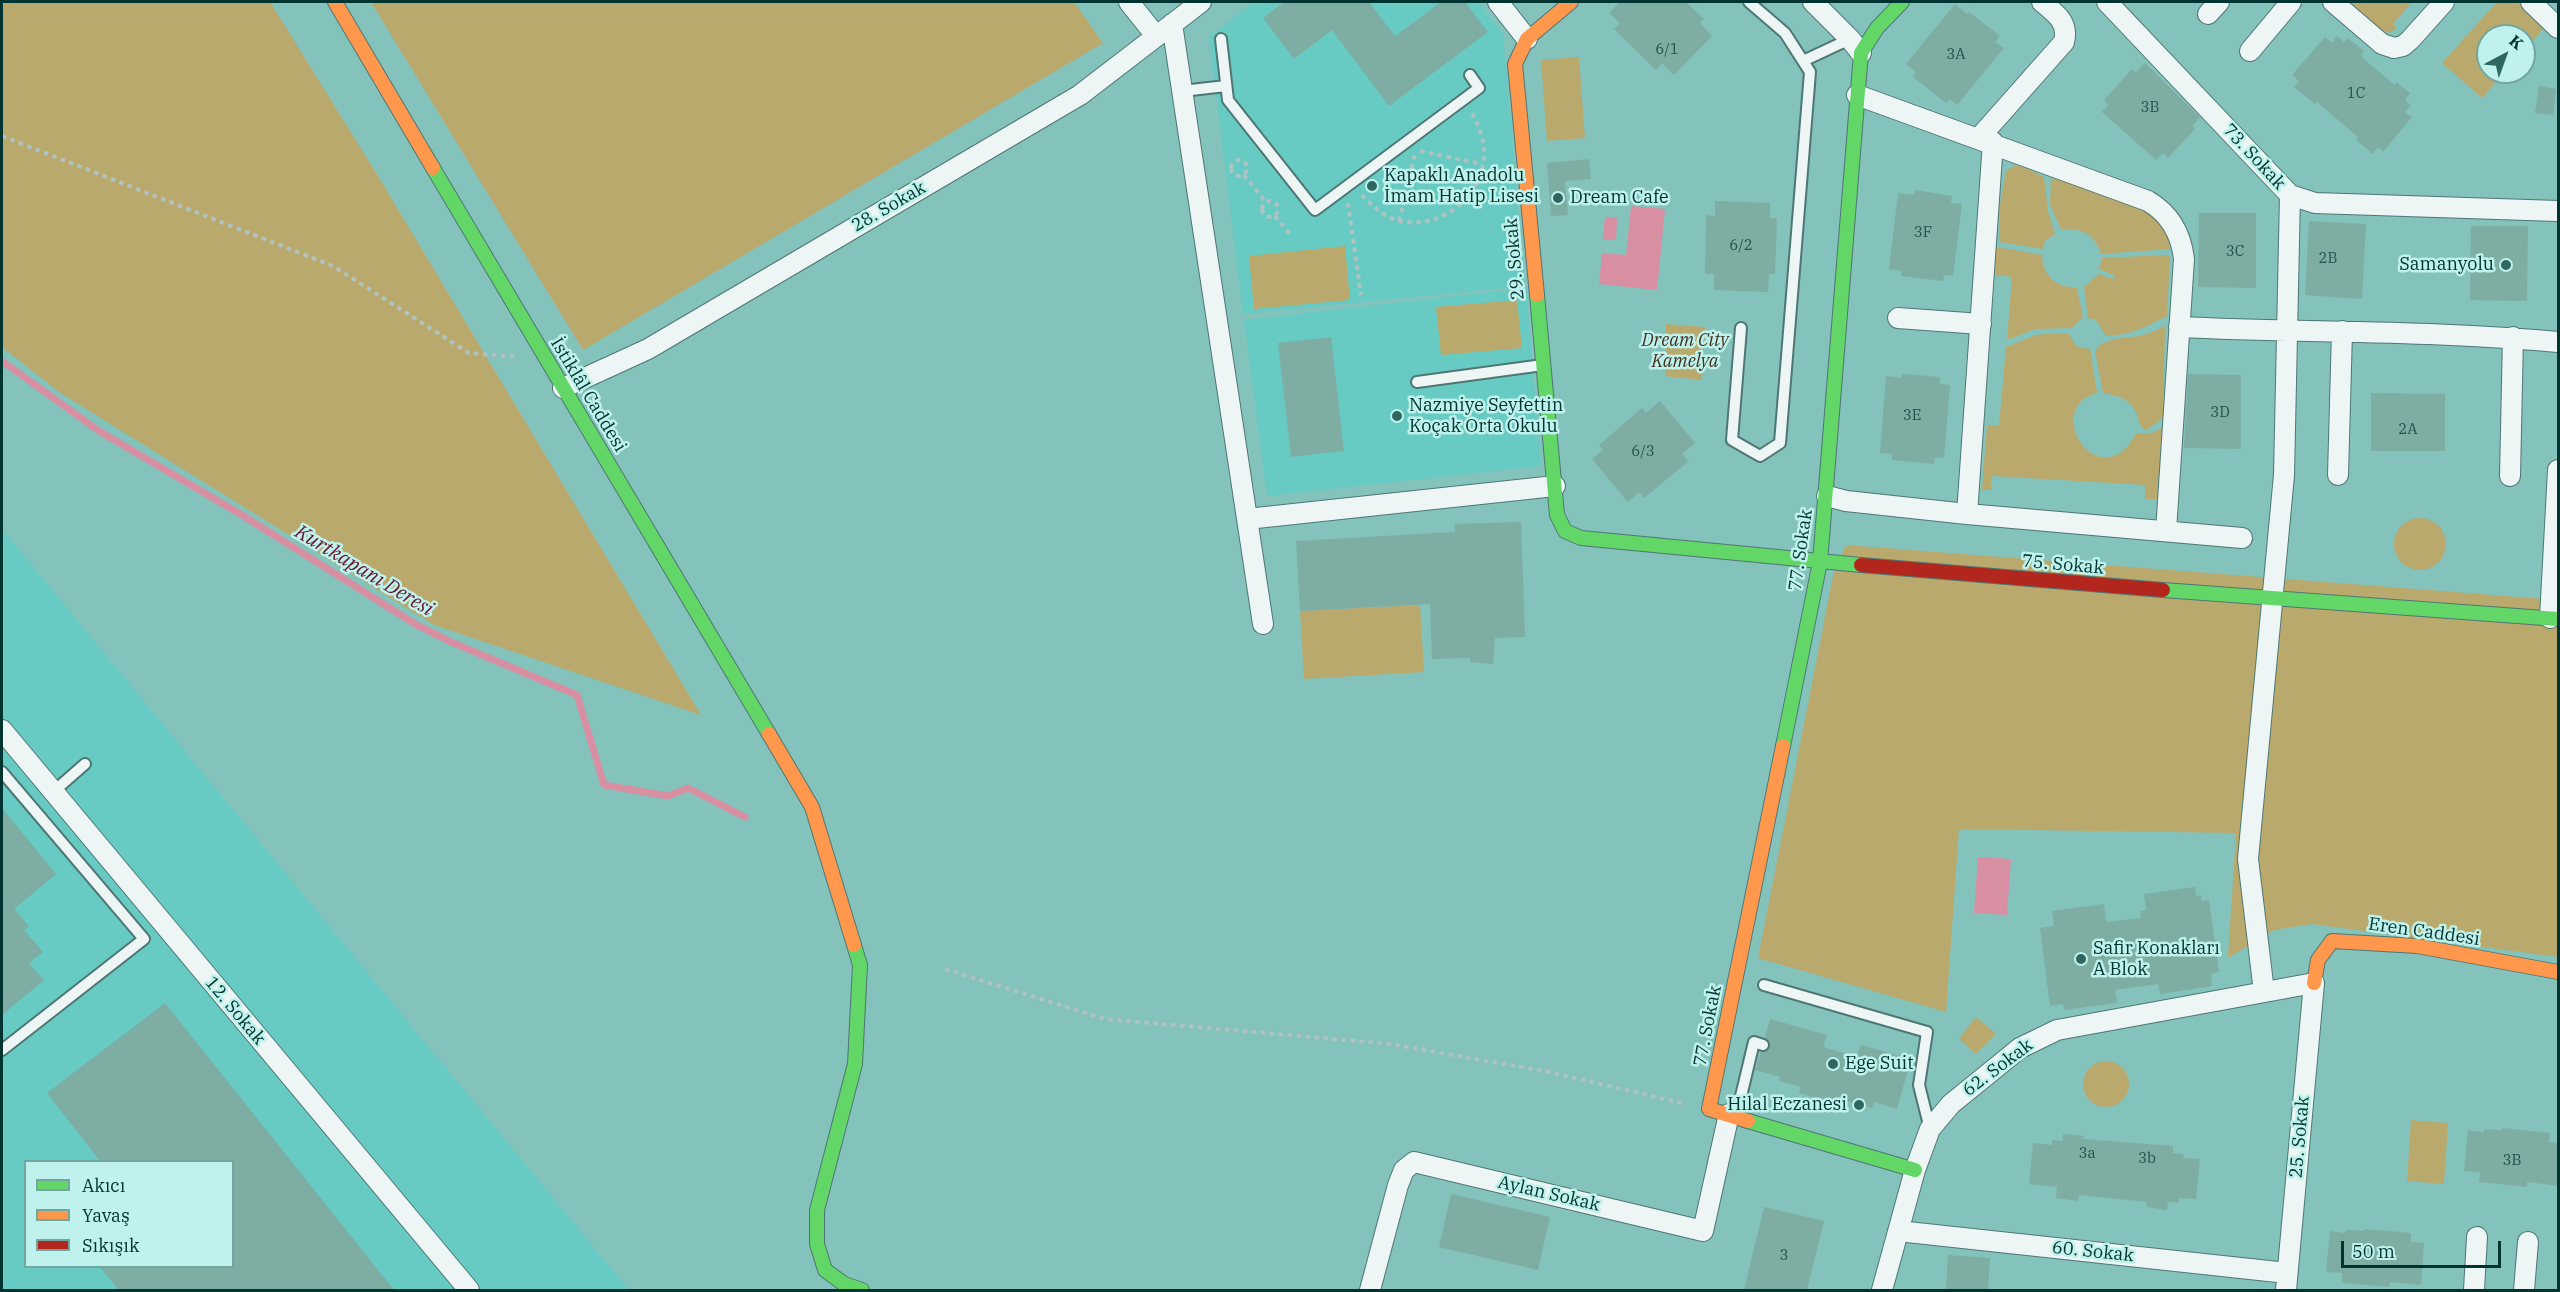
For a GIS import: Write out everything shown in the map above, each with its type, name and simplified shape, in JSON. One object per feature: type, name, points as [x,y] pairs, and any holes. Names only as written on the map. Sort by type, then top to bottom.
[{"type":"street","name":"İstiklâl Caddesi","points":[[335,2],[812,807],[860,965],[855,1064],[817,1210],[817,1245],[825,1270],[844,1284],[862,1290]]},
{"type":"street","points":[[1130,2],[1164,30],[1182,91],[1263,624]]},
{"type":"street","name":"28. Sokak","points":[[563,388],[648,349],[1080,95],[1201,2]]},
{"type":"street","points":[[1498,2],[1527,39]]},
{"type":"street","name":"29. Sokak","points":[[1566,533],[1559,521],[1555,486],[1515,64],[1527,39],[1571,2]]},
{"type":"street","points":[[1813,2],[1856,46]]},
{"type":"street","name":"77. Sokak","points":[[1709,1109],[1820,562],[1857,95],[1856,46],[1902,2]]},
{"type":"street","points":[[1966,514],[1981,324],[1986,140],[2064,42],[2065,27],[2062,19],[2042,2]]},
{"type":"street","name":"73. Sokak","points":[[2106,2],[2290,195],[2315,203],[2559,211]]},
{"type":"street","points":[[2250,51],[2291,2]]},
{"type":"street","points":[[2332,2],[2382,44],[2394,48],[2403,46],[2410,40],[2444,2]]},
{"type":"street","points":[[2531,2],[2559,28]]},
{"type":"street","points":[[1857,95],[1986,140],[2148,201],[2165,214],[2178,232],[2183,249],[2166,531]]},
{"type":"street","points":[[2264,992],[2248,859],[2284,475],[2290,195]]},
{"type":"street","points":[[1898,318],[1981,324]]},
{"type":"street","points":[[2179,327],[2513,337],[2559,342]]},
{"type":"street","points":[[2338,475],[2342,331]]},
{"type":"street","points":[[2510,476],[2513,337]]},
{"type":"street","points":[[2554,619],[2559,470]]},
{"type":"street","points":[[1247,519],[1555,486]]},
{"type":"street","points":[[1827,496],[1846,501],[1966,514],[2242,538]]},
{"type":"street","name":"75. Sokak","points":[[1566,533],[1581,538],[1820,562],[2271,600],[2554,619]]},
{"type":"street","name":"12. Sokak","points":[[2,730],[53,792],[154,932],[469,1290]]},
{"type":"street","name":"Eren Caddesi","points":[[2314,983],[2316,960],[2332,941],[2386,942],[2559,972]]},
{"type":"street","name":"62. Sokak","points":[[1882,1290],[1915,1170],[1930,1130],[1951,1104],[2020,1048],[2057,1030],[2314,983]]},
{"type":"street","name":"25. Sokak","points":[[2287,1282],[2314,983]]},
{"type":"street","points":[[1709,1109],[1915,1170]]},
{"type":"street","name":"Aylan Sokak","points":[[1370,1290],[1398,1185],[1404,1170],[1414,1162],[1703,1231],[1732,1116]]},
{"type":"street","name":"60. Sokak","points":[[1898,1231],[2287,1282]]},
{"type":"street","points":[[2474,1290],[2477,1237]]},
{"type":"street","points":[[2524,1290],[2528,1242]]},
{"type":"lane","points":[[1741,328],[1732,440],[1760,456],[1780,443],[1810,72],[1785,33],[1749,2]]},
{"type":"lane","points":[[1221,39],[1228,100],[1315,210],[1479,88],[1470,75]]},
{"type":"lane","points":[[1803,61],[1856,46]]},
{"type":"lane","points":[[1182,91],[1226,86]]},
{"type":"lane","points":[[1417,382],[1543,365]]},
{"type":"lane","points":[[53,792],[85,764]]},
{"type":"lane","points":[[2,772],[154,932],[2,1050]]},
{"type":"lane","points":[[1764,984],[1928,1032],[1919,1085],[1930,1130]]},
{"type":"lane","points":[[1732,1116],[1754,1042],[1762,1045]]},
{"type":"path","points":[[1349,185],[1386,216],[1399,221],[1419,223],[1436,219],[1460,206],[1477,182],[1484,144],[1471,111],[1463,100]]},
{"type":"path","points":[[1399,221],[1421,131]]},
{"type":"path","points":[[2,136],[333,266],[469,353],[545,359]]},
{"type":"path","points":[[1416,150],[1482,164]]},
{"type":"path","points":[[1241,160],[1246,164],[1247,169],[1244,175],[1239,176],[1232,172],[1231,166],[1235,161],[1241,160]]},
{"type":"path","points":[[1244,175],[1266,202]]},
{"type":"path","points":[[1349,185],[1361,295]]},
{"type":"path","points":[[1272,201],[1277,205],[1279,211],[1275,216],[1267,217],[1263,213],[1266,202],[1272,201]]},
{"type":"path","points":[[1275,216],[1291,236]]},
{"type":"path","points":[[945,969],[1105,1020],[1391,1044],[1550,1072],[1709,1109]]},
{"type":"shaded area","name":"Kapaklı Anadolu İmam Hatip Lisesi","points":[[1254,2],[1478,2],[1503,34],[1525,286],[1243,314],[1209,37]]},
{"type":"shaded area","points":[[1631,206],[1665,209],[1657,290],[1599,284],[1602,253],[1626,255]]},
{"type":"shaded area","points":[[1605,217],[1617,218],[1616,240],[1603,239]]},
{"type":"shaded area","name":"Nazmiye Seyfettin Koçak Orta Okulu","points":[[1526,288],[1541,466],[1267,496],[1244,320]]},
{"type":"shaded area","points":[[2,529],[629,1290],[2,1290]]},
{"type":"shaded area","points":[[1978,857],[2011,859],[2007,915],[1974,913]]},
{"type":"green space","points":[[2,2],[270,2],[378,176],[701,715],[434,625],[62,394],[2,347]]},
{"type":"green space","points":[[371,2],[1074,2],[1103,43],[583,350]]},
{"type":"green space","points":[[2348,2],[2412,2],[2393,24],[2397,28],[2389,33],[2383,31]]},
{"type":"green space","points":[[2497,2],[2516,2],[2545,27],[2536,37],[2536,24],[2477,24]]},
{"type":"green space","points":[[2476,25],[2476,84],[2494,84],[2482,98],[2442,63]]},
{"type":"green space","points":[[1579,57],[1585,138],[1547,141],[1541,60]]},
{"type":"green space","points":[[2014,166],[2022,166],[2044,177],[2048,211],[2055,234],[2045,241],[2043,249],[1999,242],[2000,206],[2006,171]]},
{"type":"green space","points":[[2051,178],[2133,205],[2160,223],[2168,235],[2170,249],[2101,254],[2095,241],[2086,233],[2061,229],[2050,205]]},
{"type":"green space","points":[[1345,246],[1350,300],[1254,309],[1249,256]]},
{"type":"green space","points":[[1996,247],[2042,255],[2045,269],[2052,279],[2063,286],[2077,288],[2083,317],[2072,328],[2035,329],[2007,340],[2012,277],[1996,275]]},
{"type":"green space","points":[[2170,256],[2167,316],[2130,332],[2106,336],[2096,320],[2088,318],[2084,287],[2099,274],[2113,279],[2114,275],[2099,269],[2102,258]]},
{"type":"green space","points":[[1517,300],[1522,348],[1441,355],[1436,307]]},
{"type":"green space","name":"Dream City Kamelya","points":[[1666,324],[1705,327],[1702,380],[1665,376]]},
{"type":"green space","points":[[2165,326],[2163,417],[2154,425],[2144,429],[2133,407],[2127,401],[2103,393],[2095,352],[2103,343],[2143,335]]},
{"type":"green space","points":[[2069,334],[2076,346],[2090,349],[2097,393],[2082,401],[2075,412],[2074,426],[2078,439],[2087,450],[2099,456],[2112,457],[2126,448],[2136,433],[2150,434],[2162,428],[2157,499],[2145,499],[2145,485],[1992,476],[1991,490],[1982,490],[1987,425],[1999,426],[2006,347],[2036,335]]},
{"type":"green space","points":[[2415,518],[2425,518],[2439,525],[2446,544],[2439,563],[2425,570],[2415,570],[2405,566],[2398,559],[2394,549],[2394,539],[2398,529],[2405,522]]},
{"type":"green space","points":[[1846,545],[2558,600],[2558,957],[2312,924],[2274,930],[2228,958],[2236,833],[1959,829],[1946,1012],[1758,958],[1833,576]]},
{"type":"green space","points":[[1420,605],[1424,672],[1304,679],[1300,611]]},
{"type":"green space","points":[[1976,1017],[1996,1034],[1976,1054],[1959,1039]]},
{"type":"green space","points":[[2106,1061],[2122,1068],[2129,1084],[2122,1100],[2106,1107],[2090,1100],[2083,1084],[2090,1068]]},
{"type":"green space","points":[[2411,1120],[2448,1123],[2444,1184],[2407,1181]]},
{"type":"building","points":[[1284,2],[1369,2],[1395,36],[1441,2],[1465,2],[1488,32],[1389,106],[1332,30],[1294,59],[1263,18]]},
{"type":"building","points":[[1620,2],[1686,2],[1704,19],[1700,23],[1712,36],[1674,75],[1662,63],[1656,70],[1614,29],[1620,23],[1609,13]]},
{"type":"building","points":[[1955,4],[2000,36],[1995,42],[2004,48],[1957,105],[1950,99],[1946,103],[1912,76],[1916,72],[1906,64]]},
{"type":"building","points":[[2337,36],[2344,42],[2348,38],[2364,51],[2361,55],[2365,60],[2395,85],[2396,82],[2410,93],[2405,100],[2411,105],[2405,112],[2412,117],[2383,152],[2378,147],[2373,154],[2356,140],[2358,137],[2317,102],[2315,104],[2294,87],[2299,81],[2292,75],[2325,37],[2332,43]]},
{"type":"building","points":[[2145,63],[2200,117],[2192,126],[2195,129],[2168,158],[2163,153],[2156,160],[2102,112],[2108,105],[2104,100],[2132,69],[2136,72]]},
{"type":"building","points":[[2539,86],[2556,89],[2553,115],[2535,113]]},
{"type":"building","name":"Dream Cafe","points":[[1589,159],[1591,179],[1565,181],[1568,215],[1551,216],[1547,163]]},
{"type":"building","points":[[1915,190],[1952,196],[1951,203],[1962,204],[1953,276],[1944,275],[1943,281],[1901,276],[1902,271],[1889,269],[1898,193],[1914,195]]},
{"type":"building","points":[[1715,201],[1770,203],[1770,218],[1777,218],[1775,274],[1769,274],[1768,292],[1714,290],[1714,274],[1705,274],[1706,215],[1715,216]]},
{"type":"building","points":[[2199,213],[2256,213],[2256,288],[2198,287]]},
{"type":"building","name":"Samanyolu","points":[[2309,221],[2366,224],[2362,299],[2305,295]]},
{"type":"building","name":"Samanyolu","points":[[2471,226],[2528,226],[2527,301],[2470,300]]},
{"type":"building","points":[[1331,337],[1344,451],[1291,457],[1278,343]]},
{"type":"building","points":[[1902,374],[1940,377],[1940,384],[1950,385],[1944,458],[1935,457],[1934,464],[1892,460],[1892,454],[1880,453],[1886,376],[1902,378]]},
{"type":"building","points":[[2188,374],[2241,375],[2241,449],[2184,448]]},
{"type":"building","points":[[2371,393],[2445,394],[2445,451],[2371,451]]},
{"type":"building","points":[[1660,401],[1695,443],[1682,454],[1689,461],[1644,498],[1639,492],[1628,502],[1592,459],[1603,450],[1599,445],[1642,408],[1646,413]]},
{"type":"building","points":[[1521,522],[1525,637],[1495,638],[1493,664],[1470,662],[1470,658],[1432,659],[1430,604],[1300,611],[1296,541],[1455,532],[1454,524]]},
{"type":"building","points":[[2,808],[56,874],[14,909],[29,926],[24,930],[43,952],[29,963],[44,980],[2,1015]]},
{"type":"building","points":[[2195,887],[2196,896],[2201,895],[2201,901],[2209,900],[2219,972],[2211,974],[2212,986],[2160,994],[2158,984],[2115,990],[2117,1003],[2064,1010],[2063,1004],[2050,1006],[2040,928],[2054,926],[2052,911],[2104,904],[2106,922],[2141,918],[2140,911],[2146,910],[2144,894]]},
{"type":"building","points":[[165,1003],[394,1290],[119,1290],[101,1268],[234,1268],[234,1160],[99,1160],[47,1093]]},
{"type":"building","name":"Ege Suit","points":[[1770,1019],[1827,1035],[1823,1047],[1857,1057],[1861,1045],[1911,1059],[1897,1109],[1874,1102],[1872,1108],[1846,1101],[1845,1106],[1799,1093],[1801,1087],[1779,1081],[1780,1077],[1755,1070],[1761,1052],[1767,1051],[1770,1047],[1769,1041],[1765,1038]]},
{"type":"building","points":[[2503,1128],[2550,1133],[2549,1142],[2559,1143],[2559,1186],[2527,1182],[2527,1187],[2479,1182],[2480,1172],[2464,1171],[2468,1130],[2484,1132],[2484,1129],[2502,1130]]},
{"type":"building","points":[[2063,1134],[2084,1136],[2083,1139],[2173,1146],[2173,1153],[2184,1154],[2183,1158],[2200,1159],[2196,1199],[2179,1198],[2179,1203],[2168,1202],[2167,1210],[2146,1207],[2147,1202],[2079,1195],[2078,1201],[2056,1198],[2057,1187],[2029,1184],[2033,1143],[2052,1145],[2052,1140],[2063,1141]]},
{"type":"building","points":[[1451,1194],[1550,1217],[1538,1270],[1439,1247]]},
{"type":"building","points":[[1764,1207],[1824,1221],[1807,1290],[1744,1290]]},
{"type":"building","points":[[2364,1229],[2411,1233],[2411,1242],[2424,1243],[2421,1285],[2390,1282],[2389,1287],[2342,1283],[2342,1273],[2326,1272],[2330,1231],[2345,1233],[2346,1230],[2364,1231]]},
{"type":"building","points":[[1948,1255],[1990,1258],[1988,1290],[1946,1290]]},
{"type":"waterway","name":"Kurtkapanı Deresi","points":[[2,361],[99,431],[242,515],[415,624],[449,641],[577,695],[604,785],[668,796],[688,788],[745,817]]},
{"type":"traffic: fast","points":[[1783,746],[1820,562],[1861,53],[1877,28],[1902,2]]},
{"type":"traffic: fast","points":[[433,168],[769,734]]},
{"type":"traffic: fast","points":[[1537,295],[1557,515],[1565,531],[1581,538],[1861,565]]},
{"type":"traffic: fast","points":[[2163,590],[2558,619]]},
{"type":"traffic: fast","points":[[854,945],[860,965],[855,1064],[817,1210],[817,1244],[825,1270],[844,1284],[862,1290]]},
{"type":"traffic: fast","points":[[1748,1121],[1915,1170]]},
{"type":"traffic: slow","points":[[335,2],[433,168]]},
{"type":"traffic: slow","points":[[1537,295],[1515,64],[1527,39],[1571,2]]},
{"type":"traffic: slow","points":[[769,734],[812,807],[854,945]]},
{"type":"traffic: slow","points":[[1748,1121],[1709,1109],[1783,746]]},
{"type":"traffic: slow","points":[[2314,983],[2318,960],[2332,941],[2417,946],[2558,972]]},
{"type":"traffic: jam","points":[[1861,565],[2163,590]]},
{"type":"place","name":"Kapaklı Anadolu İmam Hatip Lisesi","points":[[1372,186]]},
{"type":"place","name":"Dream Cafe","points":[[1558,198]]},
{"type":"place","name":"Samanyolu","points":[[2506,265]]},
{"type":"place","name":"Nazmiye Seyfettin Koçak Orta Okulu","points":[[1397,416]]},
{"type":"place","name":"Safir Konakları A Blok","points":[[2081,959]]},
{"type":"place","name":"Ege Suit","points":[[1833,1064]]},
{"type":"place","name":"Hilal Eczanesi","points":[[1859,1105]]}]
